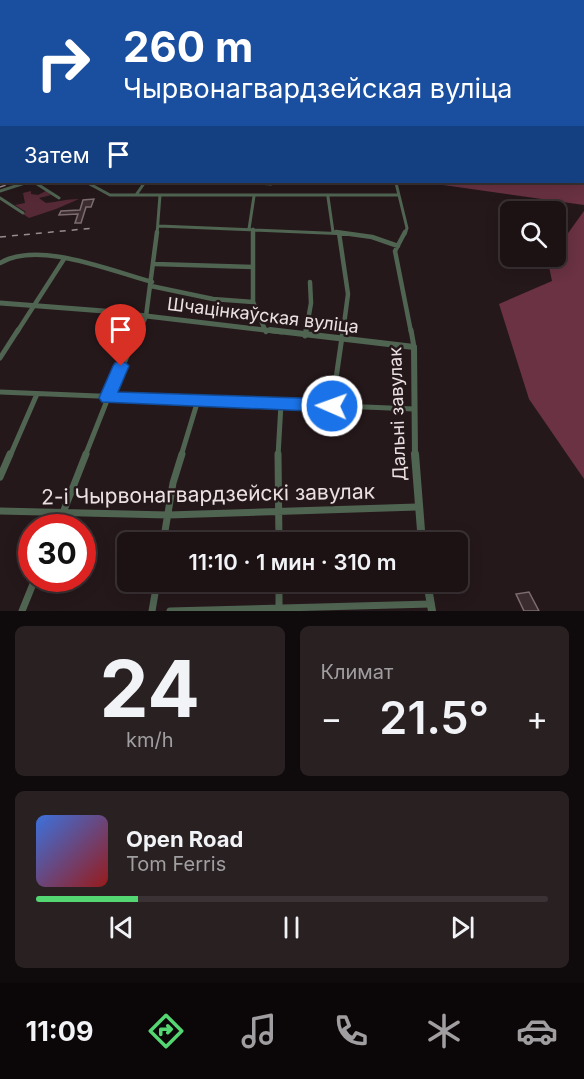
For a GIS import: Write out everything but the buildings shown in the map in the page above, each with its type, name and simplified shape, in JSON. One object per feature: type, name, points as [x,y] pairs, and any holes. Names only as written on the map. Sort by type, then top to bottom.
[{"type":"street","points":[[0,191],[25,183]]},
{"type":"street","points":[[36,183],[59,198]]},
{"type":"street","points":[[88,183],[106,195],[328,197],[398,195]]},
{"type":"street","points":[[136,195],[144,183]]},
{"type":"street","points":[[272,183],[272,196]]},
{"type":"street","name":"Дальні завулак","points":[[396,183],[407,228],[395,251],[414,347],[417,507],[420,532]]},
{"type":"street","points":[[62,514],[108,398],[146,316],[159,226],[160,195]]},
{"type":"street","points":[[254,196],[251,229],[253,302],[266,332]]},
{"type":"street","points":[[328,197],[348,294],[332,406]]},
{"type":"street","points":[[0,198],[23,213]]},
{"type":"street","points":[[159,226],[336,232],[372,237],[398,246]]},
{"type":"street","points":[[0,263],[9,256],[21,254],[79,261],[151,284],[220,300],[253,302]]},
{"type":"street","points":[[0,358],[64,259]]},
{"type":"street","points":[[154,264],[253,267]]},
{"type":"street","points":[[305,336],[312,303],[310,282]]},
{"type":"street","name":"Шчацінкаўская вуліца","points":[[0,303],[146,316],[266,332],[414,347]]},
{"type":"street","points":[[0,392],[414,409]]},
{"type":"street","points":[[0,477],[37,394]]},
{"type":"street","points":[[165,532],[173,483],[198,400]]},
{"type":"street","points":[[279,532],[278,453],[281,404]]},
{"type":"street","name":"2-і Чырвонагвардзейскі завулак","points":[[96,514],[168,515],[417,507]]},
{"type":"street","name":"2-і Чырвонагвардзейскі завулак","points":[[0,511],[62,514]]},
{"type":"street","points":[[22,611],[30,592]]},
{"type":"street","points":[[152,611],[155,592]]},
{"type":"street","points":[[279,592],[279,608]]},
{"type":"street","points":[[170,611],[431,607],[429,592]]},
{"type":"shaded area","points":[[429,183],[584,183],[584,205]]},
{"type":"shaded area","points":[[31,191],[31,194],[38,195],[46,191],[51,195],[39,198],[46,203],[79,199],[29,218],[23,214],[26,212],[15,205],[25,203],[23,193]]},
{"type":"shaded area","points":[[584,211],[584,479],[529,399],[499,304],[552,281],[549,267],[566,267],[566,236]]},
{"type":"railway","points":[[0,187],[12,183]]},
{"type":"railway","points":[[0,237],[94,228]]},
{"type":"route","points":[[121,366],[108,398],[332,406]]}]
